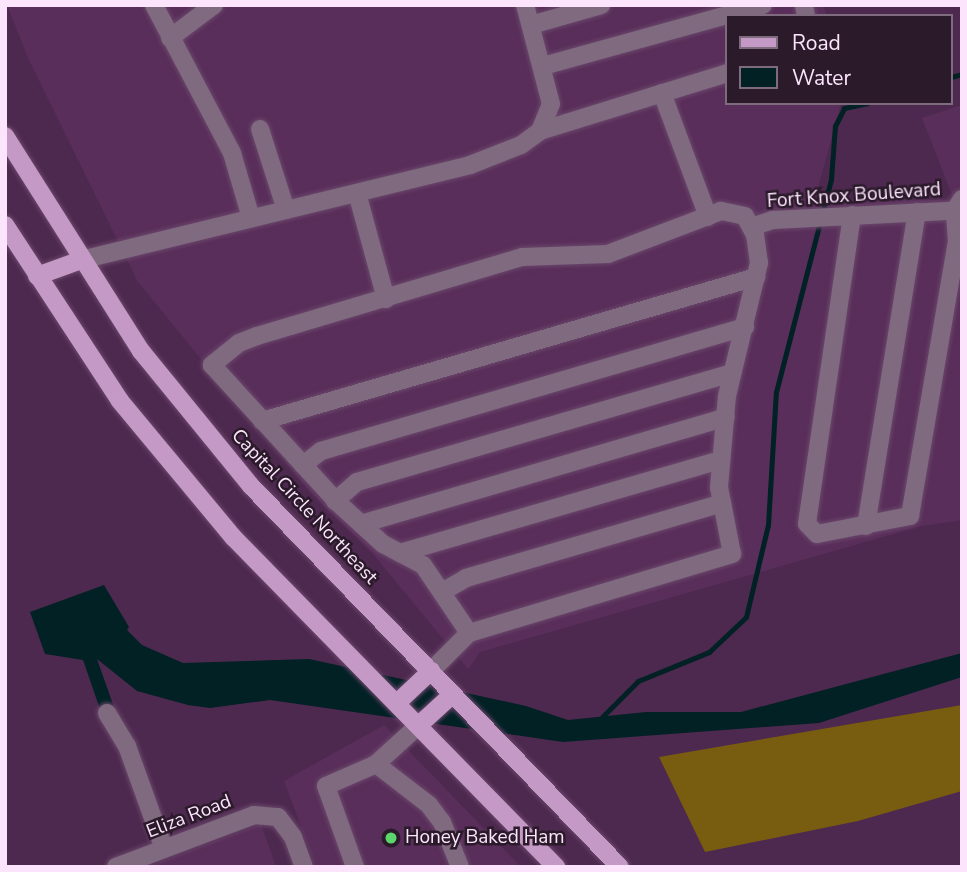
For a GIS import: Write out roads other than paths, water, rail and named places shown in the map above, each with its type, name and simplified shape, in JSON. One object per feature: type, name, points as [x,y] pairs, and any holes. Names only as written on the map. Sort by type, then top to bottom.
[{"type":"main road","name":"Capital Circle Northeast","points":[[5,136],[141,351],[250,486],[620,867]]},
{"type":"main road","points":[[5,225],[120,401],[233,537],[556,867]]},
{"type":"main road","points":[[37,276],[81,260]]},
{"type":"main road","points":[[397,703],[430,671]]},
{"type":"main road","points":[[419,725],[453,694]]},
{"type":"street","points":[[154,5],[232,153],[251,219]]},
{"type":"street","points":[[170,38],[214,5]]},
{"type":"street","points":[[525,5],[551,104],[540,131]]},
{"type":"street","points":[[531,25],[601,5]]},
{"type":"street","points":[[731,14],[763,5]]},
{"type":"street","points":[[543,66],[726,15]]},
{"type":"street","points":[[81,260],[470,165],[520,145],[540,131],[726,73]]},
{"type":"street","points":[[662,93],[708,217]]},
{"type":"street","points":[[260,129],[286,210]]},
{"type":"street","points":[[357,193],[386,299]]},
{"type":"street","points":[[844,216],[807,524],[817,534],[910,516],[957,242],[960,206]]},
{"type":"street","name":"Fort Knox Boulevard","points":[[751,227],[773,219],[917,212],[960,206]]},
{"type":"street","points":[[430,671],[469,633],[732,555],[722,503],[721,460],[733,373],[759,263],[751,227],[738,212],[708,217],[631,248],[608,254],[522,257],[257,336],[239,344],[212,365],[335,500],[361,524],[400,553],[423,565],[469,633]]},
{"type":"street","points":[[866,526],[917,212]]},
{"type":"street","points":[[262,421],[756,277]]},
{"type":"street","points":[[303,465],[321,451],[745,327]]},
{"type":"street","points":[[335,500],[357,482],[733,373]]},
{"type":"street","points":[[361,524],[726,417]]},
{"type":"street","points":[[400,553],[721,460]]},
{"type":"street","points":[[442,592],[466,578],[722,503]]},
{"type":"street","points":[[107,712],[127,746],[164,849]]},
{"type":"street","points":[[355,867],[326,786],[376,764],[419,725]]},
{"type":"street","points":[[376,764],[429,805],[442,822],[460,867]]},
{"type":"street","name":"Eliza Road","points":[[117,867],[254,815],[278,817],[293,837],[304,867]]},
{"type":"water","points":[[104,585],[129,627],[127,630],[142,645],[183,663],[309,659],[526,706],[568,720],[646,712],[741,712],[962,653],[962,677],[819,723],[563,742],[270,700],[210,708],[188,705],[137,691],[97,659],[115,710],[102,715],[83,660],[45,654],[30,612]]},
{"type":"waterway","points":[[953,76],[962,74]]},
{"type":"waterway","points":[[602,717],[638,681],[709,652],[746,617],[768,525],[776,392],[831,179],[835,126],[844,108],[858,105]]},
{"type":"place","name":"Honey Baked Ham","points":[[391,838]]}]
